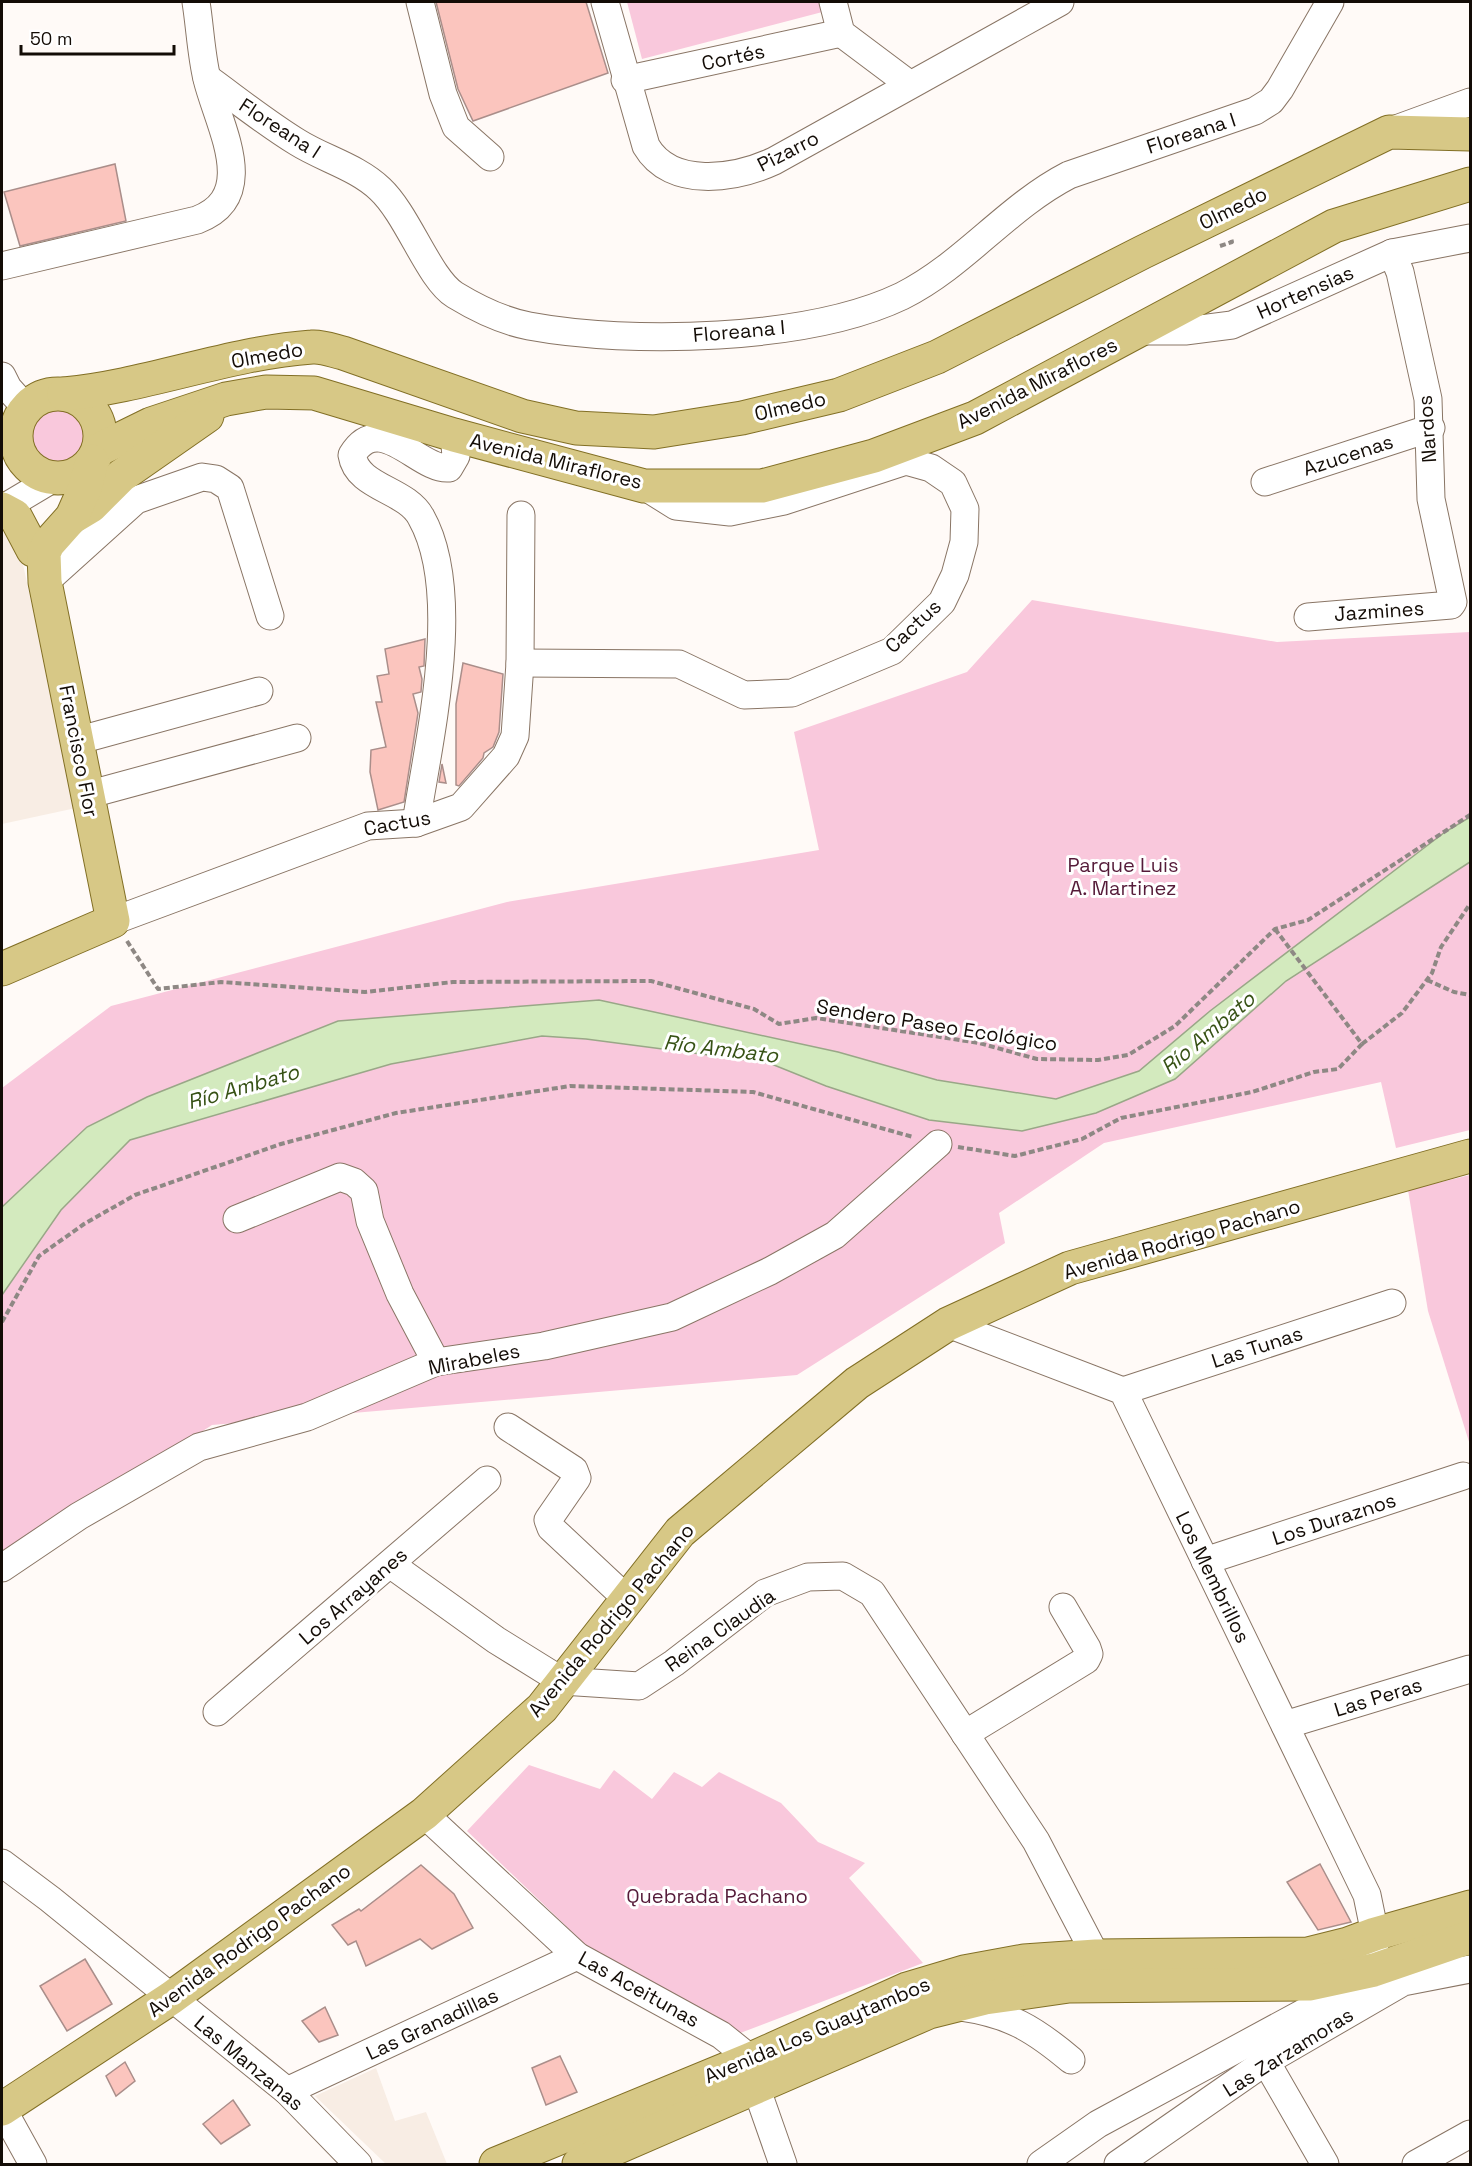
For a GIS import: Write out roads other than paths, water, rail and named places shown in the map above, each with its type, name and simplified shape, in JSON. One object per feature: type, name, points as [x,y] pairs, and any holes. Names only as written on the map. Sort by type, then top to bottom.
[{"type":"main road","points":[[1389,132],[1470,134]]},
{"type":"main road","name":"Olmedo","points":[[9,389],[43,396],[105,390],[234,360],[314,346],[343,353],[522,416],[576,428],[654,432],[742,418],[839,395],[937,357],[1389,132]]},
{"type":"main road","name":"Avenida Miraflores","points":[[57,478],[78,473],[95,455],[151,424],[226,399],[266,392],[314,393],[454,435],[644,486],[762,486],[874,456],[975,418],[1334,226],[1470,184]]},
{"type":"main road","points":[[9,389],[17,424],[19,451],[29,466],[57,478],[65,502],[33,550]]},
{"type":"main road","points":[[45,582],[44,553],[48,544],[72,517],[85,488],[100,438],[94,414],[86,404],[64,394]]},
{"type":"main road","points":[[72,517],[85,510],[121,476],[202,420],[226,399]]},
{"type":"main road","points":[[2,509],[15,516],[33,550],[34,564],[45,582]]},
{"type":"main road","name":"Francisco Flor","points":[[45,582],[113,921]]},
{"type":"main road","points":[[2,969],[113,921]]},
{"type":"main road","name":"Avenida Rodrigo Pachano","points":[[2,2108],[171,1998],[423,1814],[542,1708],[680,1532],[856,1383],[948,1324],[1070,1268],[1470,1156]]},
{"type":"main road","name":"Avenida Los Guaytambos","points":[[579,2164],[907,1989],[964,1972],[1024,1961],[1096,1956],[1308,1954],[1470,1907]]},
{"type":"main road","name":"Avenida Los Guaytambos","points":[[496,2164],[929,2012],[985,1998],[1069,1986],[1309,1984],[1374,1970],[1470,1937]]},
{"type":"street","points":[[2,266],[197,219],[221,206],[230,190],[231,170],[207,78],[196,2]]},
{"type":"street","points":[[420,2],[443,94],[456,127],[490,157]]},
{"type":"street","name":"Pizarro","points":[[605,2],[625,80],[651,155],[666,168],[685,175],[734,173],[760,167],[1060,2]]},
{"type":"street","points":[[833,2],[841,33],[909,84]]},
{"type":"street","name":"Floreana I","points":[[207,78],[296,142],[379,188],[407,223],[445,287],[470,304],[500,317],[531,326],[623,335],[695,336],[817,322],[846,316],[902,296],[944,269],[1030,198],[1060,179],[1084,168],[1255,111],[1271,101],[1280,89],[1330,2]]},
{"type":"street","name":"Cortés","points":[[625,80],[841,33]]},
{"type":"street","name":"Olmedo","points":[[1389,132],[1470,102]]},
{"type":"street","name":"Hortensias","points":[[1138,331],[1185,331],[1232,325],[1392,253],[1470,238]]},
{"type":"street","name":"Nardos","points":[[1392,253],[1400,272],[1428,399],[1431,428],[1431,499],[1453,602],[1451,605]]},
{"type":"street","name":"Azucenas","points":[[1265,483],[1431,428]]},
{"type":"street","points":[[416,823],[441,639],[439,561],[421,516],[410,502],[363,475],[353,464],[352,455],[368,440],[381,438],[406,447],[438,469],[449,468],[456,456],[454,435]]},
{"type":"street","name":"Cactus","points":[[520,663],[679,664],[744,694],[792,693],[892,651],[942,602],[955,574],[964,542],[965,509],[952,483],[931,468],[906,461],[784,501],[730,512],[676,506],[644,486]]},
{"type":"street","points":[[45,582],[136,500],[202,477],[216,479],[230,488],[270,616]]},
{"type":"street","points":[[2,509],[57,478]]},
{"type":"street","name":"Cactus","points":[[113,921],[368,826],[416,823],[461,807],[506,756],[515,736],[520,663],[521,515]]},
{"type":"street","name":"Jazmines","points":[[1308,616],[1451,605]]},
{"type":"street","points":[[76,741],[259,691]]},
{"type":"street","points":[[87,795],[297,738]]},
{"type":"street","name":"Mirabeles","points":[[2,1568],[79,1516],[199,1447],[307,1417],[436,1362],[544,1346],[672,1317],[770,1271],[835,1235],[938,1144]]},
{"type":"street","points":[[237,1219],[340,1177],[354,1182],[364,1191],[370,1221],[400,1294],[436,1362]]},
{"type":"street","name":"Las Tunas","points":[[1123,1391],[1392,1303]]},
{"type":"street","points":[[948,1324],[1123,1391]]},
{"type":"street","name":"Los Membrillos","points":[[1123,1391],[1367,1895],[1376,1934],[1374,1970]]},
{"type":"street","points":[[508,1427],[574,1470],[577,1478],[552,1510],[548,1520],[550,1528],[627,1599]]},
{"type":"street","name":"Los Duraznos","points":[[1205,1561],[1463,1476]]},
{"type":"street","name":"Los Arrayanes","points":[[217,1712],[487,1480]]},
{"type":"street","name":"Reina Claudia","points":[[390,1564],[496,1640],[562,1681],[639,1686],[674,1663],[765,1593],[808,1576],[843,1576],[872,1593],[1036,1841],[1096,1956]]},
{"type":"street","points":[[965,1734],[1086,1660],[1089,1654],[1087,1648],[1063,1606]]},
{"type":"street","name":"Las Peras","points":[[1285,1725],[1470,1669]]},
{"type":"street","name":"Las Aceitunas","points":[[423,1814],[577,1956],[721,2035],[753,2073]]},
{"type":"street","name":"Las Manzanas","points":[[5,1871],[50,1899],[287,2091],[358,2164]]},
{"type":"street","name":"Las Granadillas","points":[[287,2091],[577,1956]]},
{"type":"street","name":"Las Zarzamoras","points":[[1041,2164],[1098,2124],[1260,2051],[1403,1982],[1470,1968]]},
{"type":"street","name":"Las Zarzamoras","points":[[1118,2164],[1260,2051],[1374,1970]]},
{"type":"street","points":[[953,2006],[995,2012],[1017,2022],[1046,2039],[1071,2060]]},
{"type":"street","points":[[1260,2051],[1325,2164]]},
{"type":"street","points":[[753,2073],[783,2164]]},
{"type":"street","points":[[2,2108],[33,2164]]},
{"type":"street","points":[[1416,2164],[1470,2134]]},
{"type":"water","name":"Río Ambato","points":[[1470,817],[1470,862],[1286,981],[1175,1079],[1096,1113],[1022,1131],[929,1120],[826,1086],[769,1063],[586,1039],[542,1036],[391,1064],[130,1140],[61,1210],[2,1295],[2,1207],[87,1127],[147,1097],[338,1021],[599,1000],[838,1052],[937,1080],[1056,1099],[1139,1071],[1210,1011],[1445,832]]},
{"type":"park label","name":"Parque Luis A. Martinez","points":[[1123,876]]},
{"type":"park label","name":"Quebrada Pachano","points":[[717,1896]]}]
